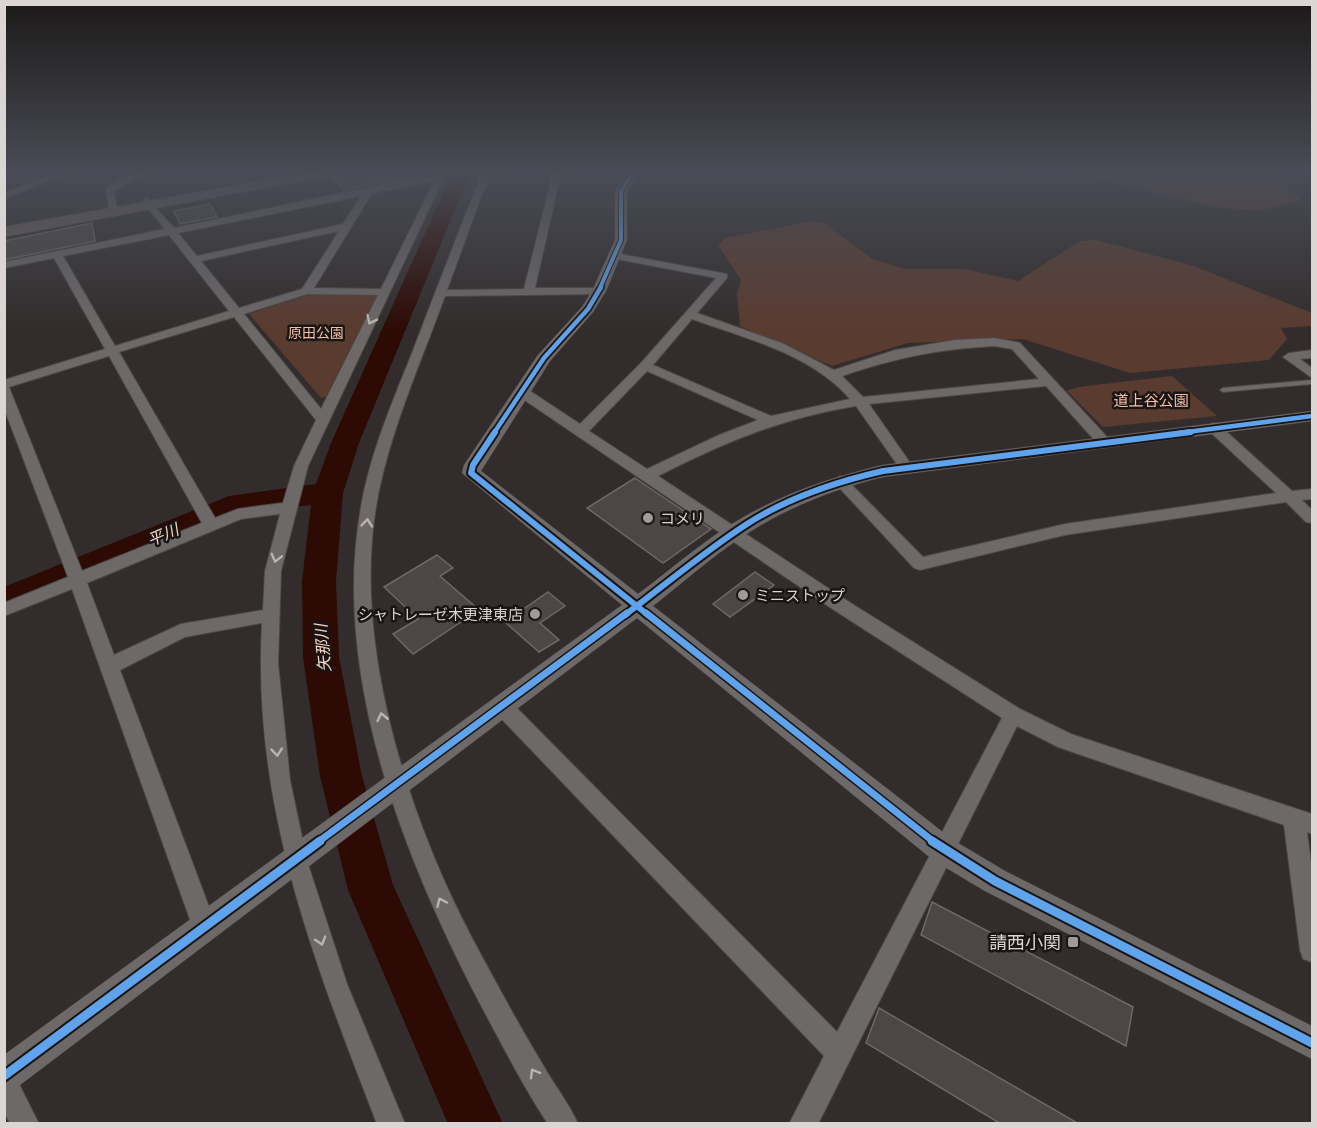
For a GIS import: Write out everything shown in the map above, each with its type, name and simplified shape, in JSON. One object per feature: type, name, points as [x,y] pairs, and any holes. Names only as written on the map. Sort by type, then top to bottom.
[{"type":"main road","points":[[4,232],[36,226]]},
{"type":"street","points":[[165,226],[322,419]]},
{"type":"street","points":[[4,265],[201,226]]},
{"type":"street","points":[[306,291],[347,226]]},
{"type":"street","points":[[192,260],[347,226]]},
{"type":"street","points":[[391,1124],[334,984],[296,861],[280,780],[269,663],[273,572],[302,466],[322,419],[416,226]]},
{"type":"street","points":[[466,226],[379,456],[368,512],[363,576],[366,627],[374,684],[398,786],[414,838],[454,930],[564,1124]]},
{"type":"street","points":[[530,292],[545,226]]},
{"type":"street","points":[[621,226],[621,240],[599,291],[588,309],[544,358],[473,465],[471,473],[634,606],[944,850],[995,881],[1312,1043]]},
{"type":"street","points":[[57,254],[208,520]]},
{"type":"street","points":[[581,431],[645,366],[723,276],[615,256]]},
{"type":"street","points":[[4,384],[306,291],[385,292]]},
{"type":"street","points":[[440,293],[599,291]]},
{"type":"street","points":[[690,314],[785,351],[832,375],[860,403],[906,467]]},
{"type":"street","points":[[832,375],[895,354],[955,344],[994,342],[1016,346],[1103,441]]},
{"type":"street","points":[[1312,354],[1289,357],[1312,374]]},
{"type":"street","points":[[645,366],[771,421]]},
{"type":"street","points":[[647,475],[728,436],[771,421],[860,403],[1047,382]]},
{"type":"street","points":[[4,389],[110,666],[205,928]]},
{"type":"street","points":[[522,392],[734,534],[1013,715],[1065,741],[1303,821],[1312,950]]},
{"type":"street","points":[[4,1076],[398,786],[501,705],[634,606],[770,510],[840,481],[906,467],[1312,416]]},
{"type":"street","points":[[1213,427],[1312,518]]},
{"type":"street","points":[[840,481],[920,564],[1008,539],[1052,530],[1312,494]]},
{"type":"street","points":[[4,610],[76,575],[208,520],[291,501]]},
{"type":"street","points":[[110,666],[181,631],[271,615]]},
{"type":"street","points":[[501,705],[839,1053]]},
{"type":"street","points":[[803,1124],[1013,715]]},
{"type":"street","points":[[4,1081],[25,1124]]},
{"type":"lane","points":[[1223,390],[1312,382]]},
{"type":"green space","points":[[789,226],[828,226],[873,259],[905,269],[965,269],[1018,281],[1080,241],[1096,240],[1191,265],[1312,313],[1312,326],[1281,328],[1287,339],[1269,360],[1130,373],[1023,339],[908,343],[832,366],[740,326],[737,294],[741,280],[718,245],[725,238]]},
{"type":"green space","name":"原田公園","points":[[376,294],[326,397],[321,398],[249,314],[306,295]]},
{"type":"green space","name":"道上谷公園","points":[[1172,376],[1217,416],[1103,427],[1067,391],[1078,387]]},
{"type":"building","points":[[79,226],[92,226],[95,241],[4,260],[4,241]]},
{"type":"building","name":"コメリ","points":[[635,478],[711,529],[663,563],[587,508]]},
{"type":"building","points":[[437,555],[453,568],[440,576],[479,610],[413,654],[393,634],[418,619],[384,587]]},
{"type":"building","name":"ミニストップ","points":[[755,572],[774,585],[730,617],[713,604]]},
{"type":"building","name":"シャトレーゼ木更津東店","points":[[548,592],[565,606],[540,623],[559,640],[539,652],[505,622]]},
{"type":"building","points":[[932,902],[1133,1007],[1126,1046],[921,935]]},
{"type":"building","points":[[879,1008],[1079,1124],[1001,1124],[866,1043]]},
{"type":"waterway","name":"矢那川","points":[[328,493],[345,443],[438,226]]},
{"type":"waterway","name":"平川","points":[[4,601],[240,503],[328,493]]},
{"type":"waterway","name":"矢那川","points":[[328,493],[319,581],[321,657],[341,776],[371,890],[476,1124]]},
{"type":"cycle path","points":[[621,226],[621,240],[599,291],[588,309],[544,358],[473,465],[471,473],[943,850],[995,881],[1312,1043]]},
{"type":"cycle path","points":[[4,1076],[747,524],[796,498],[840,481],[883,471],[1312,416]]},
{"type":"place","name":"コメリ","points":[[648,518]]},
{"type":"place","name":"ミニストップ","points":[[743,595]]},
{"type":"place","name":"シャトレーゼ木更津東店","points":[[535,614]]},
{"type":"place","name":"請西小関","points":[[1073,942]]}]
